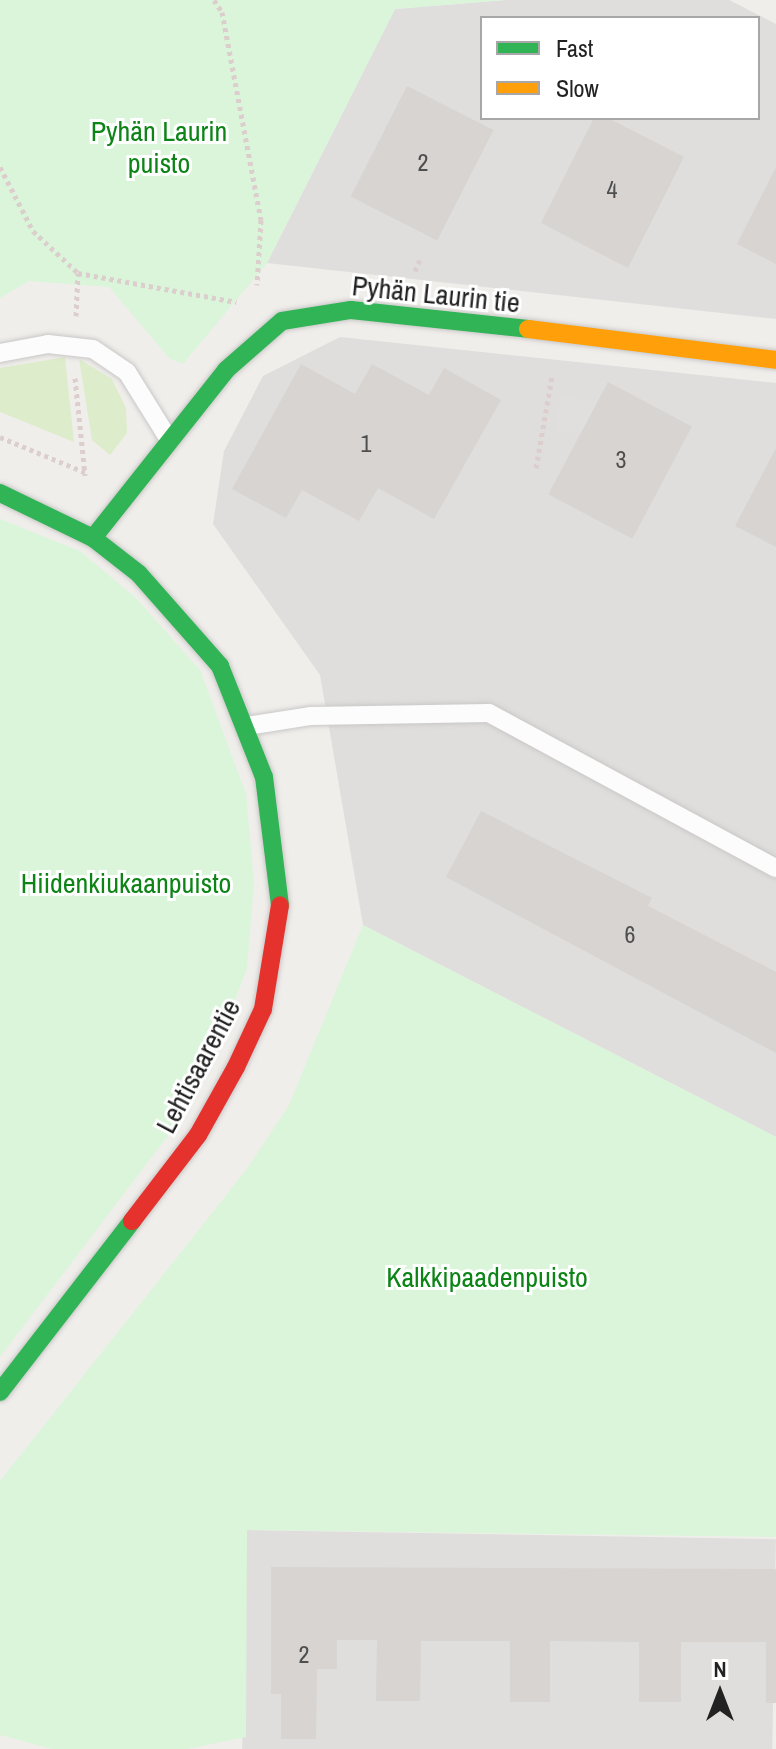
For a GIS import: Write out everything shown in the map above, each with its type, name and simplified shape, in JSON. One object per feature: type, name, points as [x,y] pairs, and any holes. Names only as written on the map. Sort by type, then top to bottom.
[{"type":"street","name":"Pyhän Laurin tie","points":[[93,538],[170,441],[260,337],[282,321],[351,310],[559,337],[776,360]]},
{"type":"street","name":"Lehtisaarentie","points":[[0,493],[93,538],[178,614],[220,666],[247,726],[276,825],[281,884],[278,944],[263,1009],[198,1135],[0,1392]]},
{"type":"lane","points":[[0,353],[48,344],[93,349],[127,372],[170,441]]},
{"type":"lane","points":[[247,726],[311,716],[489,713],[776,868]]},
{"type":"path","points":[[214,0],[222,12],[261,220],[253,306],[260,337]]},
{"type":"path","points":[[0,167],[33,231],[78,273],[253,306]]},
{"type":"path","points":[[536,468],[559,337]]},
{"type":"path","points":[[0,437],[126,495]]},
{"type":"shaded area","points":[[506,0],[729,0],[776,24],[776,319],[267,263],[395,9]]},
{"type":"shaded area","points":[[340,337],[776,383],[776,1137],[363,925],[320,675],[213,524],[224,451],[263,376]]},
{"type":"shaded area","points":[[562,395],[613,405],[606,439],[555,429]]},
{"type":"shaded area","points":[[246,1530],[776,1539],[772,1749],[242,1749]]},
{"type":"green space","name":"Pyhän Laurin puisto","points":[[0,0],[506,0],[395,9],[267,263],[183,364],[170,359],[109,287],[29,281],[0,298]]},
{"type":"green space","points":[[65,357],[74,442],[0,412],[0,368]]},
{"type":"green space","points":[[79,359],[112,379],[126,408],[127,433],[110,455],[92,440]]},
{"type":"green space","name":"Hiidenkiukaanpuisto","points":[[0,519],[80,551],[136,598],[200,670],[246,794],[254,883],[247,969],[195,1100],[0,1357]]},
{"type":"green space","name":"Kalkkipaadenpuisto","points":[[363,925],[776,1137],[776,1537],[247,1530],[246,1737],[187,1749],[52,1749],[0,1735],[0,1481],[246,1170],[289,1105]]},
{"type":"building","points":[[407,86],[493,130],[437,241],[351,196]]},
{"type":"building","points":[[593,120],[612,120],[684,157],[628,268],[541,223]]},
{"type":"building","points":[[776,167],[776,264],[737,244]]},
{"type":"building","points":[[301,364],[355,394],[372,364],[429,395],[444,368],[501,400],[434,519],[378,488],[359,521],[302,490],[286,518],[232,489]]},
{"type":"building","points":[[608,382],[692,427],[632,539],[548,494]]},
{"type":"building","points":[[776,448],[776,547],[735,526]]},
{"type":"building","points":[[481,811],[652,898],[648,906],[776,972],[776,1053],[446,877]]},
{"type":"building","points":[[271,1567],[776,1569],[776,1703],[766,1703],[766,1642],[681,1642],[681,1702],[639,1702],[639,1642],[550,1641],[550,1702],[510,1702],[510,1641],[421,1641],[420,1701],[376,1701],[377,1640],[337,1640],[337,1669],[317,1669],[316,1739],[281,1739],[281,1694],[271,1694]]},
{"type":"traffic: fast","points":[[93,538],[226,370],[282,321],[351,310],[528,329]]},
{"type":"traffic: fast","points":[[0,493],[93,538],[139,574],[220,666],[264,777],[280,905]]},
{"type":"traffic: fast","points":[[0,1392],[132,1221]]},
{"type":"traffic: slow","points":[[528,329],[776,360]]},
{"type":"traffic: jam","points":[[132,1221],[198,1135],[236,1067],[263,1009],[280,905]]}]
